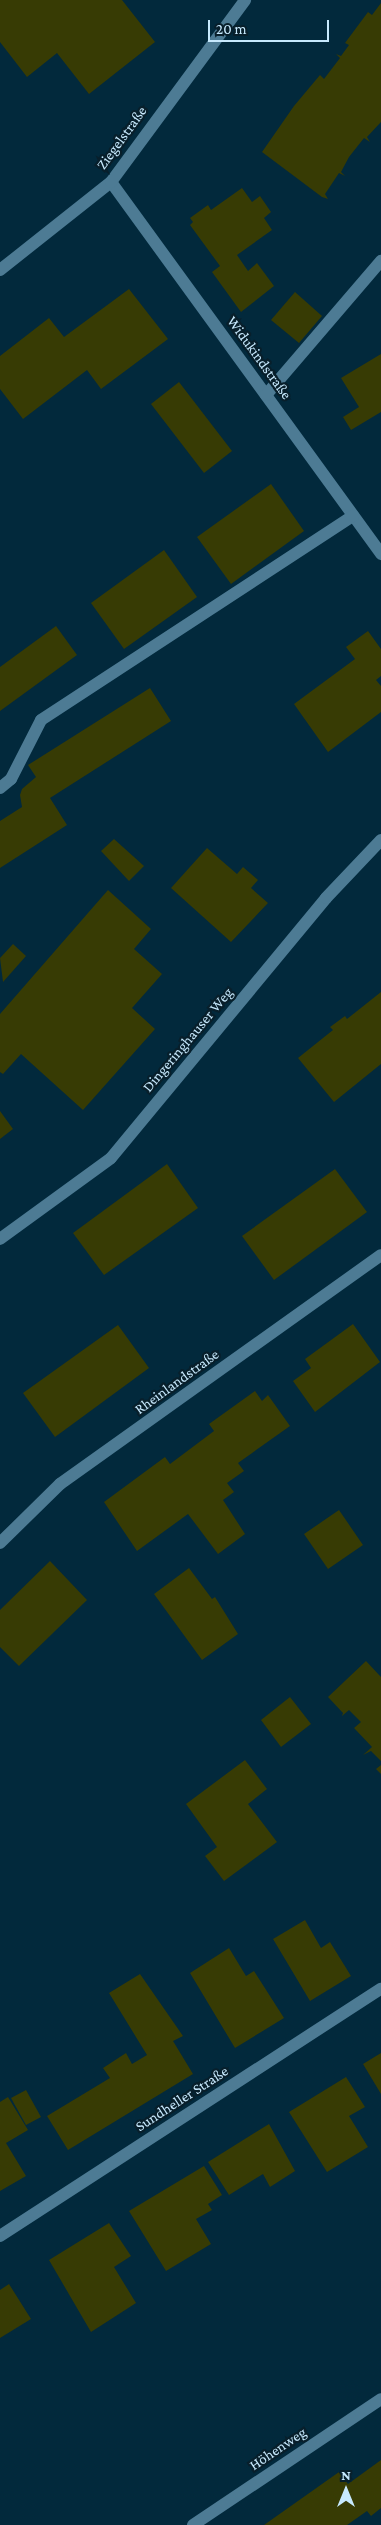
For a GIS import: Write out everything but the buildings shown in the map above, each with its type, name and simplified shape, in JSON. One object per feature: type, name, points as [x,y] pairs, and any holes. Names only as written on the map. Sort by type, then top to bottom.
[{"type":"street","name":"Ziegelstraße","points":[[0,270],[111,182],[245,0]]},
{"type":"street","name":"Widukindstraße","points":[[111,182],[381,554]]},
{"type":"street","points":[[266,396],[381,261]]},
{"type":"street","points":[[0,788],[11,779],[41,720],[354,516]]},
{"type":"street","name":"Dingeringhauser Weg","points":[[0,1239],[111,1158],[326,898],[381,840]]},
{"type":"street","name":"Rheinlandstraße","points":[[0,1543],[60,1484],[381,1255]]},
{"type":"street","name":"Sundheller Straße","points":[[0,2236],[381,1989]]},
{"type":"street","name":"Höhenweg","points":[[193,2525],[381,2399]]}]
